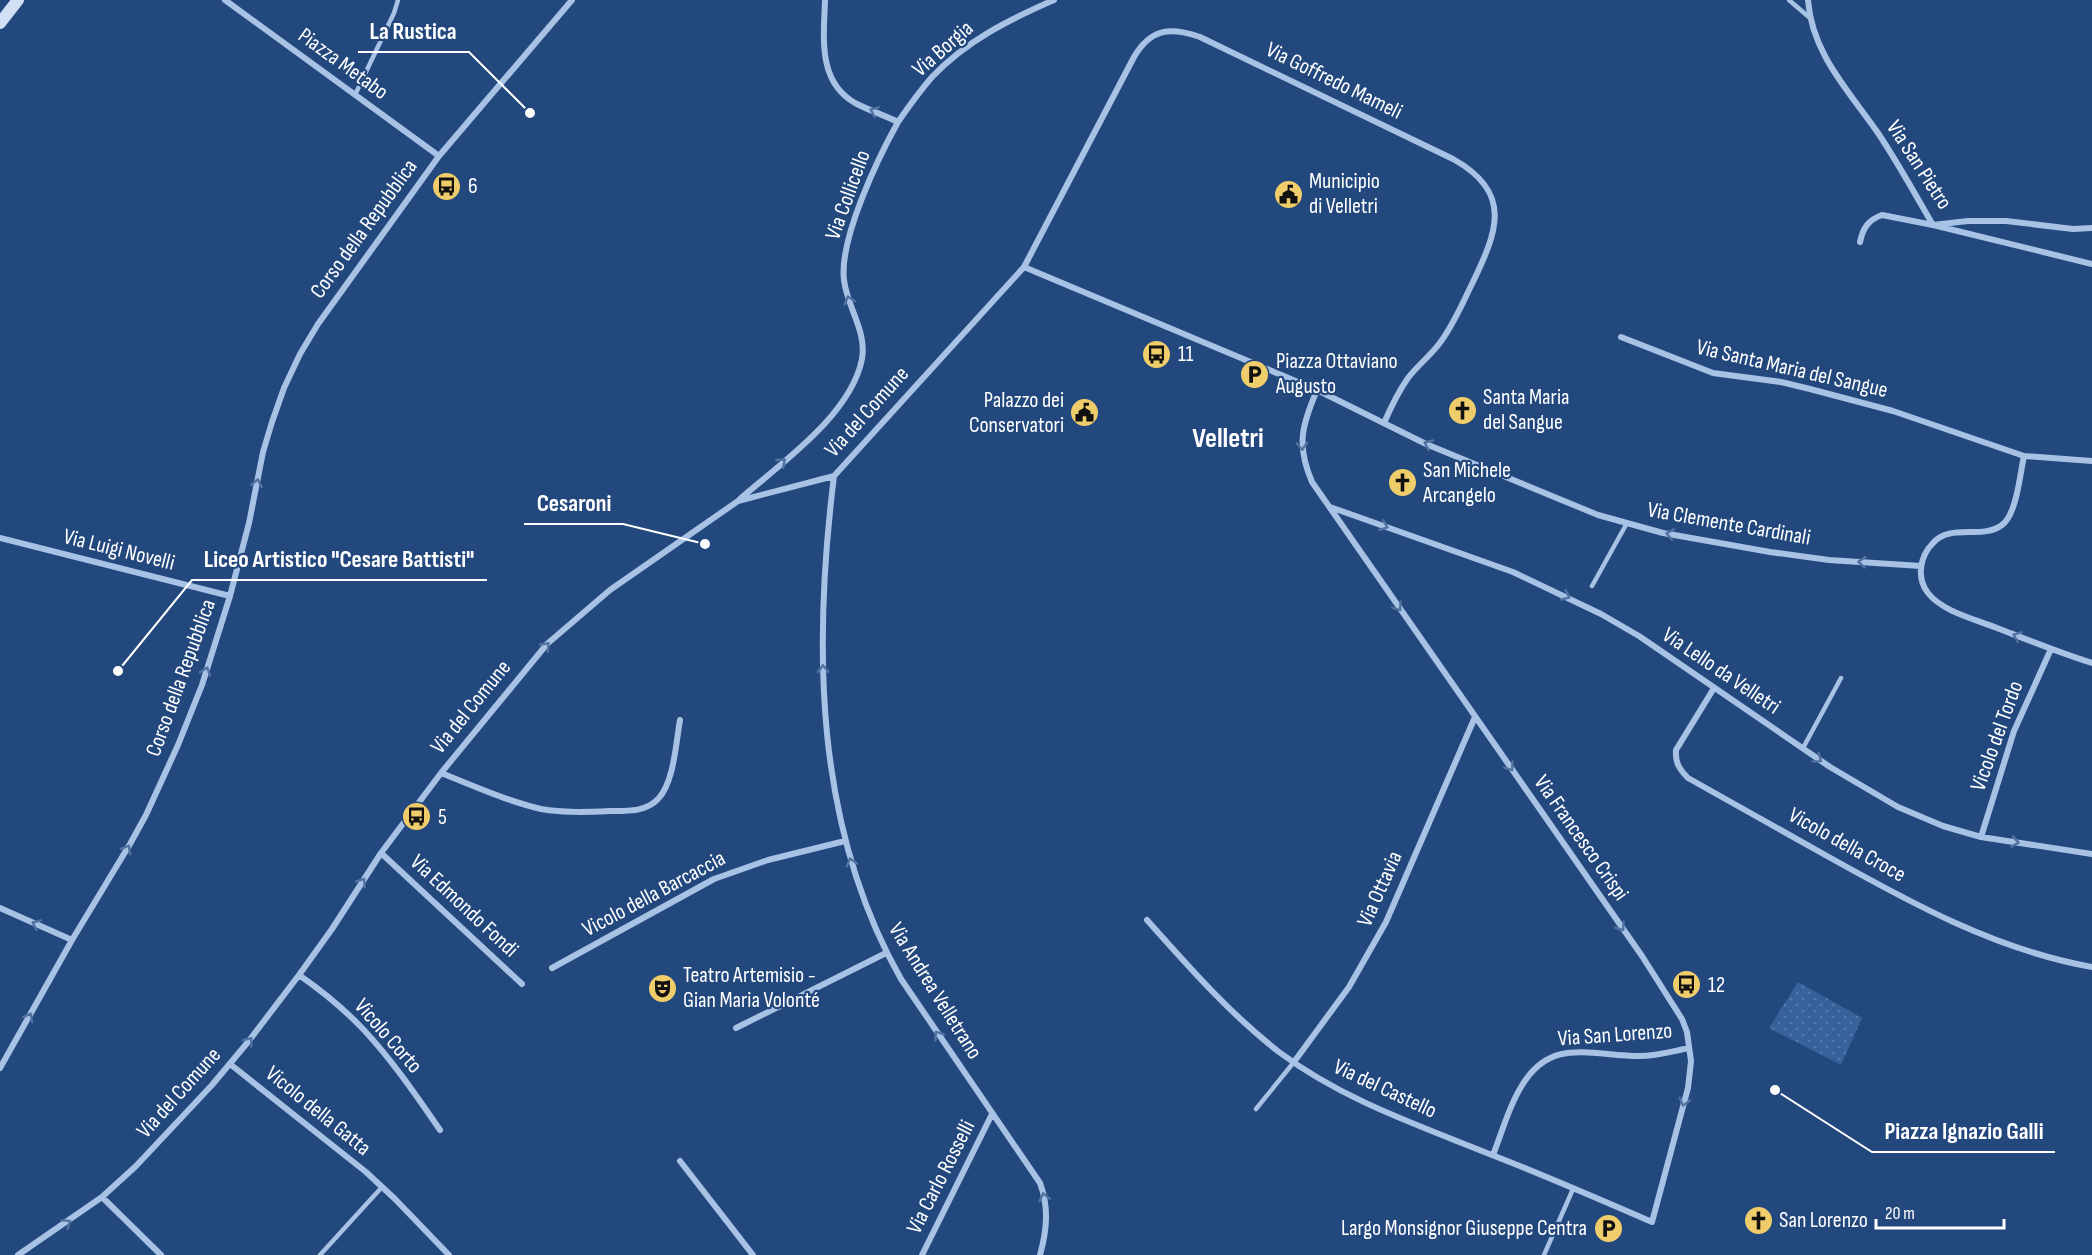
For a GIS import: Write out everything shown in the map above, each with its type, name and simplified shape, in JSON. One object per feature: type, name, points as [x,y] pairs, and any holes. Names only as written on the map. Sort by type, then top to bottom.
[{"type":"street","points":[[0,22],[18,0]]},
{"type":"street","name":"Piazza Metabo","points":[[225,0],[439,156]]},
{"type":"street","name":"Corso della Repubblica","points":[[0,1068],[72,940],[130,844],[159,786],[198,695],[230,596],[263,452],[292,371],[318,324],[439,156],[572,0]]},
{"type":"street","points":[[825,0],[824,56],[833,83],[853,102],[898,122]]},
{"type":"street","name":"Via Borgia","points":[[898,122],[934,75],[961,52],[997,27],[1054,0]]},
{"type":"street","name":"Via San Pietro","points":[[1808,0],[1810,18],[1819,46],[1834,73],[1895,159],[1933,225],[2092,264]]},
{"type":"street","name":"Via Goffredo Mameli","points":[[1024,267],[1139,48],[1149,38],[1167,31],[1173,30],[1200,37],[1453,159],[1472,170],[1490,192],[1495,212],[1494,227],[1484,259],[1449,330],[1408,378],[1384,423]]},
{"type":"street","name":"Via Collicello","points":[[738,501],[810,438],[839,405],[855,380],[862,359],[863,345],[860,328],[846,290],[845,253],[873,172],[898,122]]},
{"type":"street","points":[[1860,242],[1866,224],[1882,215],[1933,225],[1968,221],[2006,221],[2073,229],[2092,228]]},
{"type":"street","points":[[1024,267],[1317,390],[1303,426],[1302,453],[1312,482],[1329,507]]},
{"type":"street","name":"Via del Comune","points":[[18,1255],[102,1197],[149,1153],[230,1064],[299,975],[381,853],[441,773],[532,661],[565,627],[610,590],[738,501],[834,476],[1024,267]]},
{"type":"street","name":"Via Santa Maria del Sangue","points":[[1621,337],[1713,373],[1781,382],[1893,411],[2024,456]]},
{"type":"street","name":"Via Clemente Cardinali","points":[[1317,390],[1450,454],[1627,524],[1698,540],[1770,552],[1829,560],[1921,566]]},
{"type":"street","points":[[2092,461],[2024,456],[2014,504],[2002,525],[1992,530],[1951,533],[1939,537],[1928,550],[1920,575],[1923,587],[1940,603],[2051,649],[2092,663]]},
{"type":"street","name":"Via Andrea Velletrano","points":[[834,476],[826,557],[823,668],[829,754],[845,841],[862,896],[886,953],[926,1018],[1035,1174],[1044,1193],[1046,1229],[1040,1255]]},
{"type":"street","name":"Via Lello da Velletri","points":[[1329,507],[1513,572],[1573,599],[1626,628],[1847,778],[1898,807],[1943,826],[1981,837],[2092,854]]},
{"type":"street","name":"Via Francesco Crispi","points":[[1329,507],[1675,1007],[1687,1032],[1691,1061],[1688,1088],[1652,1222]]},
{"type":"street","name":"Via Luigi Novelli","points":[[0,538],[230,596]]},
{"type":"street","name":"Vicolo del Tordo","points":[[1981,837],[2014,731],[2051,649]]},
{"type":"street","name":"Vicolo della Croce","points":[[1714,688],[1676,750],[1678,766],[1688,778],[1923,908],[2004,943],[2064,962],[2092,967]]},
{"type":"street","name":"Via Ottavia","points":[[1294,1062],[1340,1001],[1378,937],[1475,717]]},
{"type":"street","points":[[441,773],[513,801],[543,809],[587,812],[641,809],[650,805],[664,791],[671,773],[680,720]]},
{"type":"street","name":"Vicolo della Barcaccia","points":[[552,968],[714,879],[768,860],[845,841]]},
{"type":"street","name":"Via Edmondo Fondi","points":[[381,853],[522,984]]},
{"type":"street","points":[[0,908],[72,940]]},
{"type":"street","name":"Via del Castello","points":[[1147,920],[1216,997],[1294,1062],[1324,1081],[1369,1105],[1652,1222]]},
{"type":"street","points":[[736,1028],[886,953]]},
{"type":"street","name":"Vicolo Corto","points":[[299,975],[363,1029],[402,1076],[440,1130]]},
{"type":"street","name":"Via San Lorenzo","points":[[1493,1155],[1511,1107],[1522,1086],[1546,1059],[1567,1052],[1650,1056],[1689,1048]]},
{"type":"street","name":"Vicolo della Gatta","points":[[230,1064],[350,1158],[449,1255]]},
{"type":"street","name":"Via Carlo Rosselli","points":[[922,1255],[992,1114]]},
{"type":"street","points":[[680,1161],[753,1255]]},
{"type":"street","points":[[102,1197],[161,1255]]},
{"type":"lane","points":[[355,95],[398,0]]},
{"type":"lane","points":[[1789,0],[1810,18]]},
{"type":"lane","points":[[1592,586],[1627,524]]},
{"type":"lane","points":[[1803,748],[1842,678]]},
{"type":"lane","points":[[1256,1109],[1294,1062]]},
{"type":"lane","points":[[320,1255],[382,1187]]},
{"type":"lane","points":[[1544,1255],[1573,1189]]},
{"type":"shaded area","points":[[1798,982],[1862,1018],[1841,1065],[1769,1028]]},
{"type":"place","name":"La Rustica","points":[[530,113]]},
{"type":"place","name":"6","points":[[447,186]]},
{"type":"place","name":"Municipio di Velletri","points":[[1288,194]]},
{"type":"place","name":"11","points":[[1157,354]]},
{"type":"place","name":"Piazza Ottaviano Augusto","points":[[1255,374]]},
{"type":"place","name":"Santa Maria del Sangue","points":[[1462,410]]},
{"type":"place","name":"Palazzo dei Conservatori","points":[[1085,413]]},
{"type":"place","name":"San Michele Arcangelo","points":[[1402,483]]},
{"type":"place","name":"Cesaroni","points":[[705,544]]},
{"type":"place","name":"Liceo Artistico \"Cesare Battisti\"","points":[[118,671]]},
{"type":"place","name":"5","points":[[417,817]]},
{"type":"place","name":"12","points":[[1687,985]]},
{"type":"place","name":"Teatro Artemisio - Gian Maria Volonté","points":[[662,988]]},
{"type":"place","name":"Piazza Ignazio Galli","points":[[1775,1090]]},
{"type":"place","name":"San Lorenzo","points":[[1758,1220]]},
{"type":"place","name":"Largo Monsignor Giuseppe Centra","points":[[1608,1228]]},
{"type":"district","name":"Velletri","points":[[1228,438]]}]
